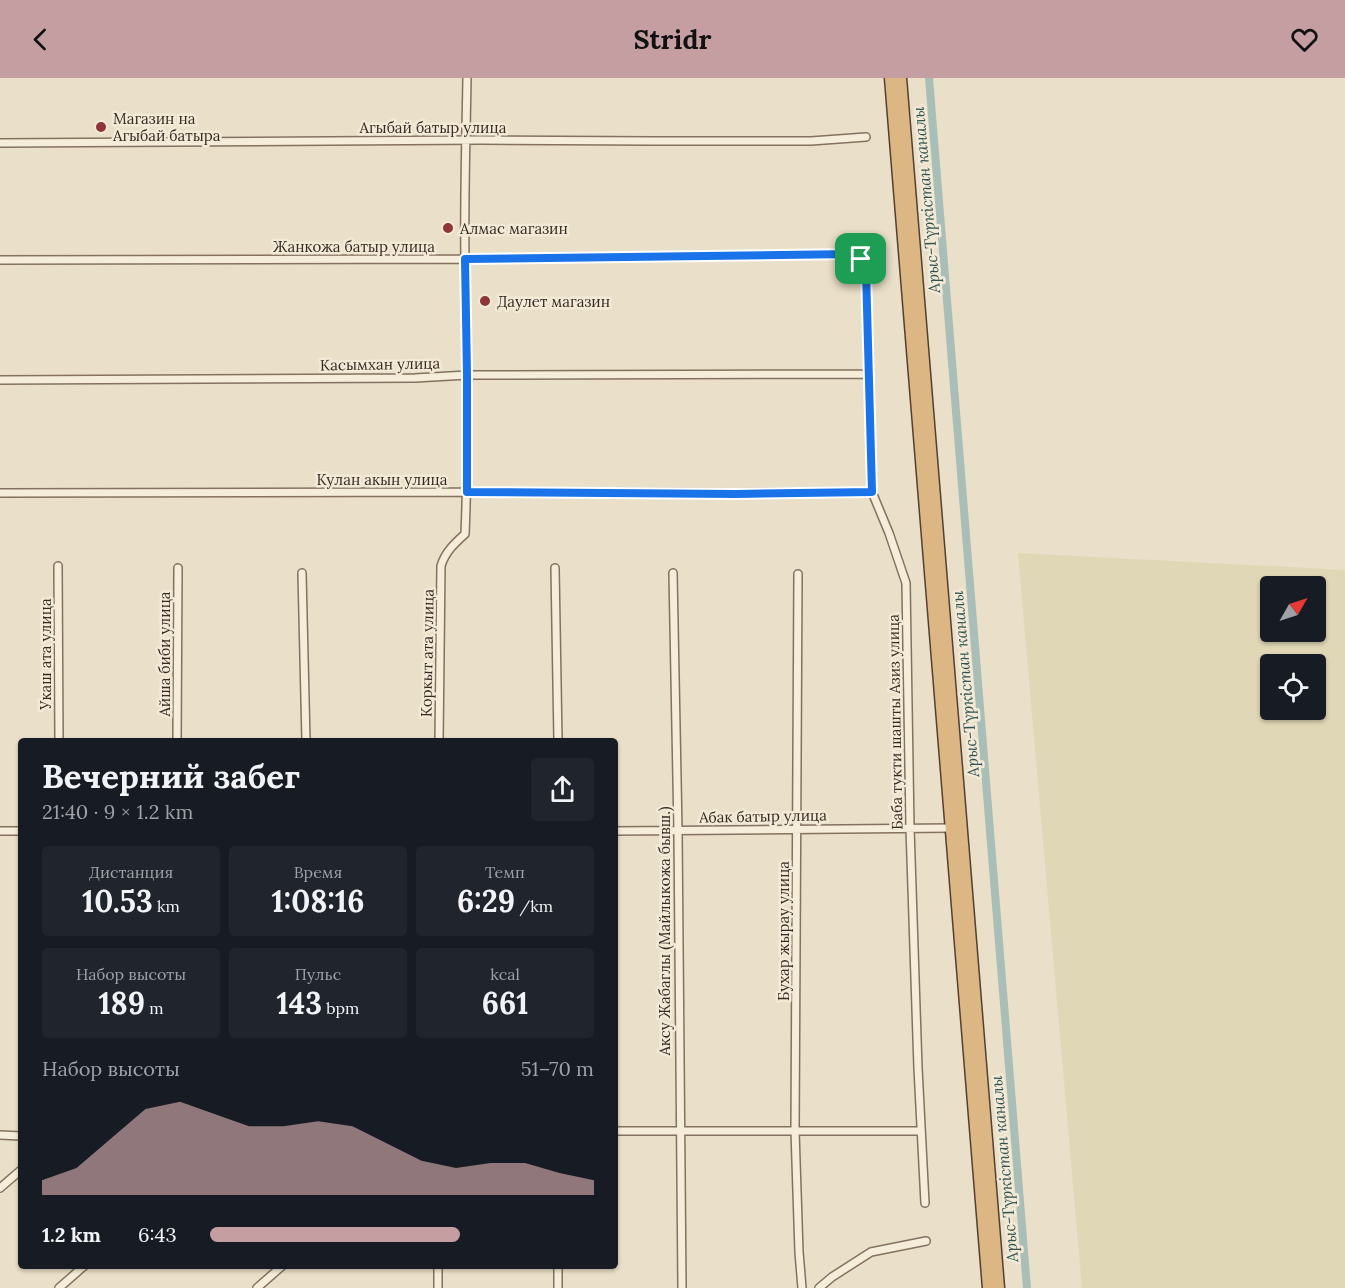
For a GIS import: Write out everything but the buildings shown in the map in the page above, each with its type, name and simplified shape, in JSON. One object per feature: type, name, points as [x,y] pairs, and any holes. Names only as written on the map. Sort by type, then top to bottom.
[{"type":"highway","points":[[891,78],[989,1288]]},
{"type":"highway","points":[[900,78],[998,1288]]},
{"type":"street","points":[[467,78],[465,259],[467,492]]},
{"type":"street","name":"Агыбай батыр улица","points":[[0,143],[466,140],[811,141],[866,137]]},
{"type":"street","name":"Жанкожа батыр улица","points":[[0,260],[465,259],[853,254]]},
{"type":"street","name":"Баба тукти шашты Азиз улица","points":[[853,254],[861,259],[866,270],[872,492],[906,583],[910,828],[925,1203]]},
{"type":"street","name":"Касымхан улица","points":[[0,380],[868,374]]},
{"type":"street","name":"Коркыт ата улица","points":[[439,738],[441,566],[451,547],[465,534],[467,492]]},
{"type":"street","name":"Кулан акын улица","points":[[0,493],[724,494],[872,492]]},
{"type":"street","name":"Укаш ата улица","points":[[58,566],[59,738]]},
{"type":"street","name":"Айша биби улица","points":[[177,738],[178,568]]},
{"type":"street","points":[[555,568],[558,738]]},
{"type":"street","points":[[302,573],[306,738]]},
{"type":"street","name":"Аксу Жабаглы (Майлыкожа бывш.)","points":[[673,573],[682,1288]]},
{"type":"street","name":"Бухар жырау улица","points":[[798,574],[795,1131],[802,1288]]},
{"type":"street","name":"Абак батыр улица","points":[[618,831],[952,828]]},
{"type":"street","points":[[0,831],[18,831]]},
{"type":"street","points":[[618,1131],[921,1131]]},
{"type":"street","points":[[0,1135],[18,1136]]},
{"type":"street","points":[[0,1188],[18,1173]]},
{"type":"street","points":[[819,1288],[871,1252],[926,1240]]},
{"type":"street","points":[[59,1288],[81,1269]]},
{"type":"street","points":[[256,1288],[278,1269]]},
{"type":"street","points":[[438,1269],[438,1288]]},
{"type":"street","points":[[558,1269],[558,1288]]},
{"type":"shaded area","points":[[1018,553],[1345,570],[1345,1288],[1082,1288]]},
{"type":"waterway","name":"Арыс-Түркістан каналы","points":[[929,78],[1027,1288]]},
{"type":"place","name":"Магазин на Агыбай батыра","points":[[101,127]]},
{"type":"place","name":"Алмас магазин","points":[[448,228]]},
{"type":"place","name":"Даулет магазин","points":[[485,301]]},
{"type":"route","points":[[853,254],[861,259],[866,270],[872,492],[736,494],[467,492],[465,259],[853,254]]}]
